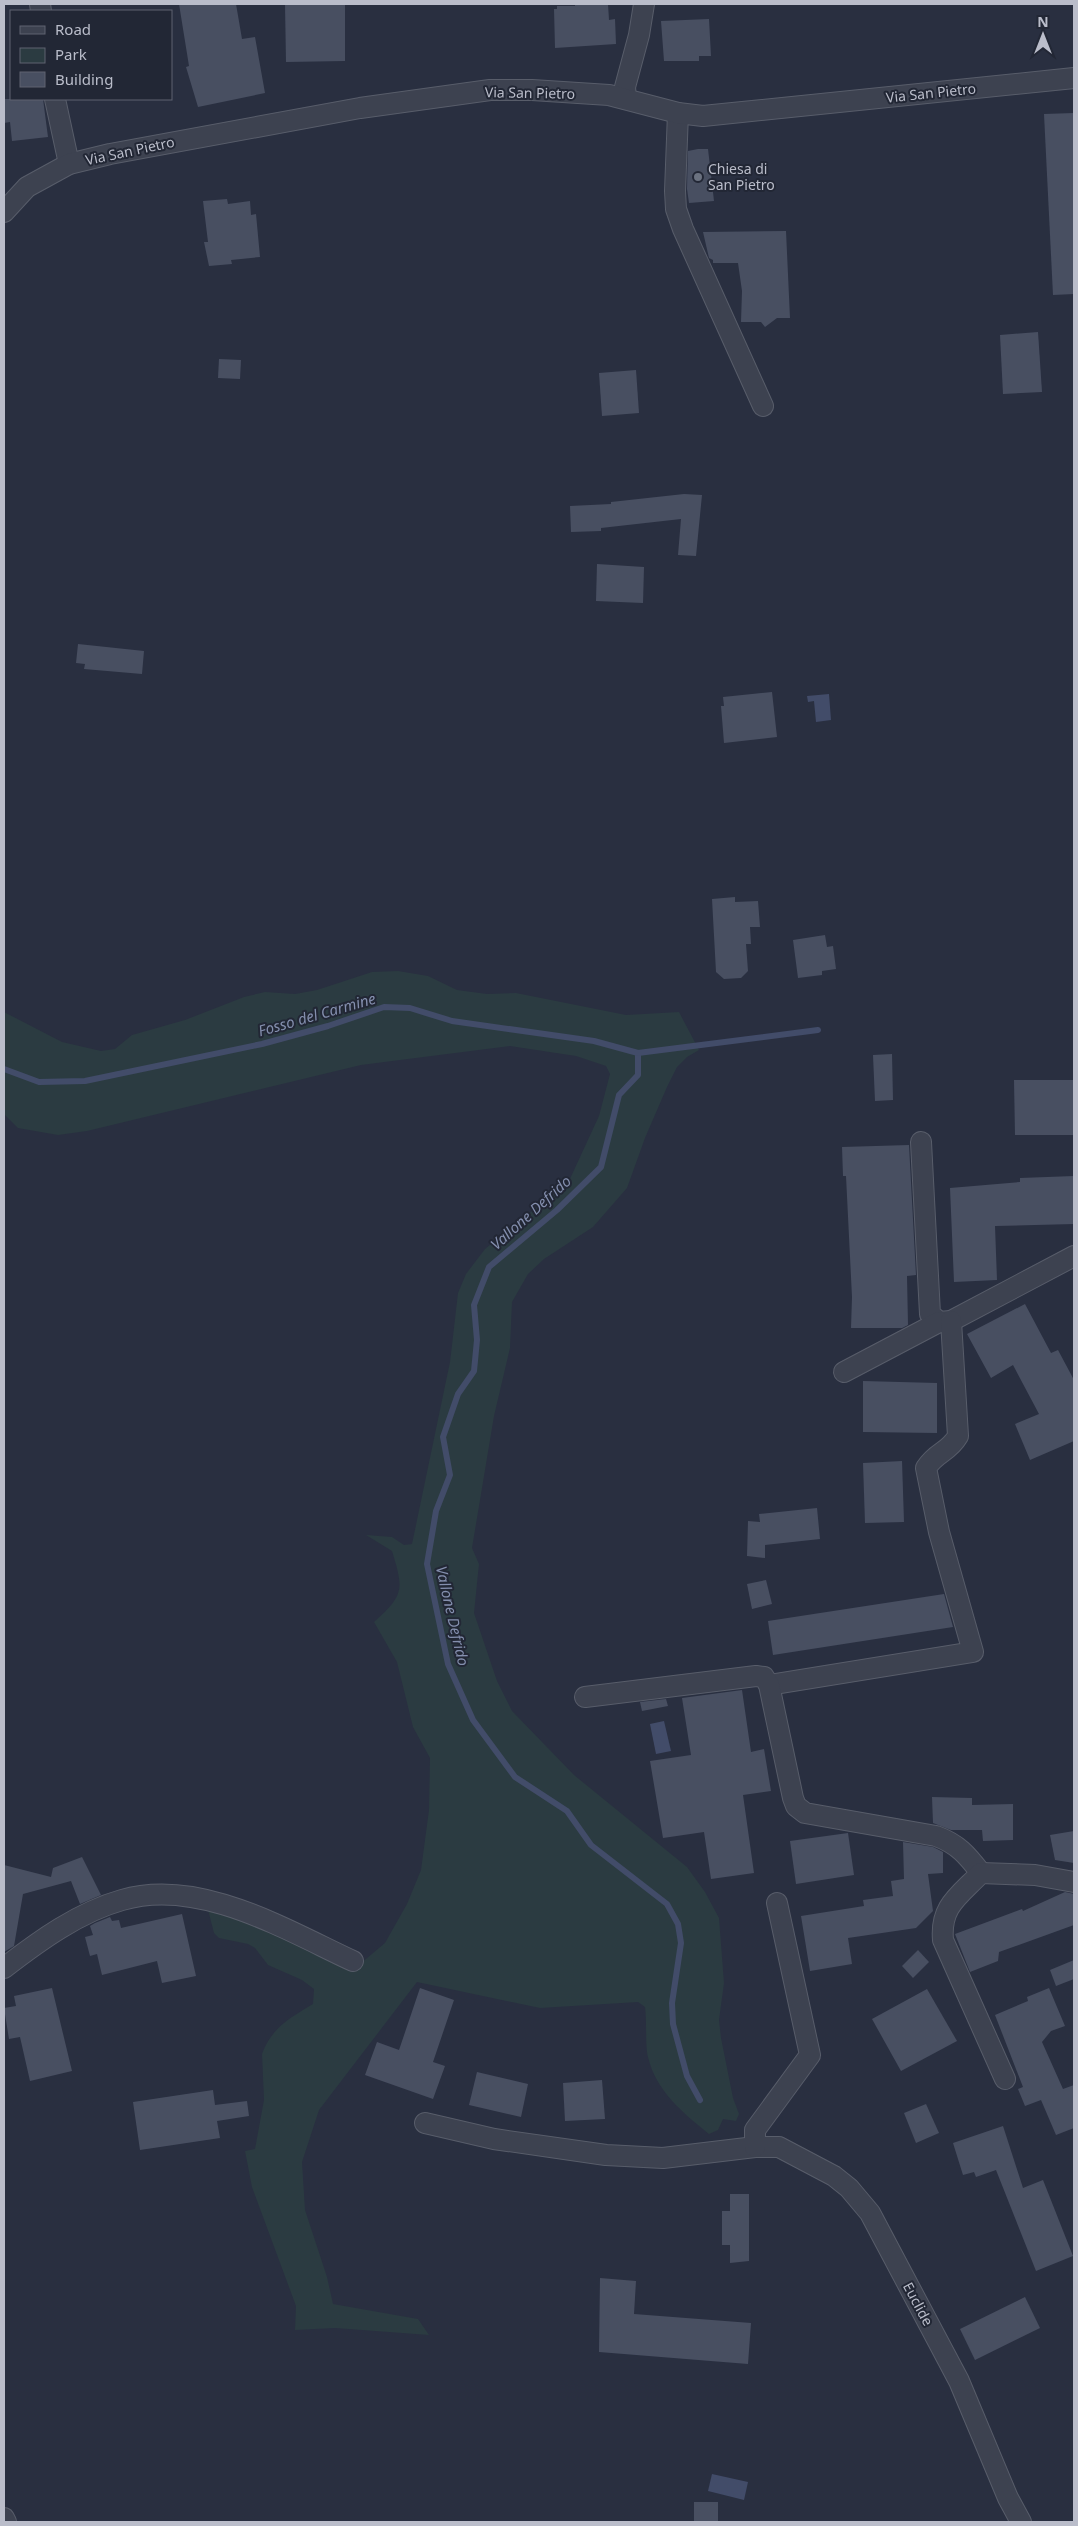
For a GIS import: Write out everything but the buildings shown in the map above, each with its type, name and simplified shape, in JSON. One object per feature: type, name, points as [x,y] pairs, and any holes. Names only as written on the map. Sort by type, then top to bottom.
[{"type":"street","points":[[626,99],[625,87],[639,35],[644,4]]},
{"type":"street","name":"Via San Pietro","points":[[4,212],[12,193],[69,164],[110,154],[360,108],[490,90],[542,90],[609,95],[678,113],[703,116],[1074,78]]},
{"type":"street","points":[[55,100],[69,164]]},
{"type":"street","points":[[678,113],[676,209],[683,229],[763,406]]},
{"type":"street","points":[[922,1142],[930,1314],[945,1322]]},
{"type":"street","points":[[844,1372],[1074,1256]]},
{"type":"street","points":[[769,1685],[973,1652],[939,1532],[926,1468],[934,1456],[951,1447],[958,1436],[945,1322]]},
{"type":"street","points":[[585,1697],[756,1676],[764,1677],[769,1685],[792,1798],[796,1806],[805,1813],[936,1836],[950,1841],[962,1849],[981,1873]]},
{"type":"street","points":[[1004,2079],[943,1940],[942,1922],[948,1908],[981,1873],[1035,1875],[1074,1882]]},
{"type":"street","points":[[4,1968],[59,1929],[97,1908],[124,1899],[161,1895],[199,1899],[241,1910],[353,1962]]},
{"type":"street","points":[[755,2147],[755,2130],[810,2055],[777,1903]]},
{"type":"street","name":"Euclide","points":[[425,2123],[494,2139],[606,2156],[663,2158],[755,2147],[779,2147],[834,2176],[849,2188],[870,2213],[959,2381],[1008,2498],[1021,2522]]},
{"type":"street","points":[[4,2518],[6,2522]]},
{"type":"green space","points":[[398,971],[428,976],[457,990],[487,994],[516,993],[626,1015],[679,1012],[699,1050],[687,1057],[677,1067],[645,1138],[627,1188],[593,1227],[544,1259],[528,1274],[512,1302],[510,1348],[494,1416],[472,1548],[479,1564],[474,1613],[497,1681],[512,1711],[574,1775],[687,1867],[705,1892],[719,1918],[724,1983],[719,2020],[733,2098],[739,2114],[736,2121],[723,2119],[718,2130],[709,2134],[680,2109],[664,2091],[652,2069],[647,2052],[645,2007],[638,2002],[540,2008],[417,1982],[319,2110],[302,2162],[305,2210],[327,2277],[333,2304],[418,2319],[429,2335],[335,2328],[295,2330],[296,2306],[252,2187],[245,2151],[255,2149],[264,2100],[262,2054],[276,2030],[289,2019],[313,2004],[314,1989],[302,1980],[268,1965],[255,1948],[248,1944],[219,1938],[214,1933],[207,1906],[360,1964],[385,1943],[407,1904],[421,1870],[429,1810],[430,1758],[413,1727],[397,1662],[374,1622],[391,1605],[399,1591],[396,1564],[392,1551],[366,1535],[392,1537],[404,1545],[412,1544],[450,1362],[458,1293],[466,1274],[485,1249],[569,1181],[599,1116],[610,1074],[606,1066],[576,1056],[510,1046],[361,1065],[87,1131],[58,1135],[18,1128],[4,1114],[4,1012],[62,1042],[101,1051],[115,1049],[132,1035],[185,1020],[244,997],[265,992],[295,994],[317,990],[372,972]]},
{"type":"water","points":[[829,694],[831,720],[816,722],[814,701],[808,702],[807,696]]},
{"type":"water","points":[[664,1721],[671,1751],[656,1754],[650,1724]]},
{"type":"water","points":[[712,2474],[748,2482],[744,2500],[708,2491]]},
{"type":"waterway","name":"Fosso del Carmine","points":[[4,1069],[39,1082],[85,1081],[262,1044],[328,1026],[384,1007],[410,1008],[452,1021],[594,1041],[638,1053],[818,1030]]},
{"type":"waterway","name":"Vallone Defrido","points":[[638,1053],[638,1075],[619,1095],[601,1167],[557,1210],[489,1267],[474,1305],[477,1340],[474,1371],[458,1394],[443,1437],[450,1475],[436,1511],[427,1564],[448,1664],[473,1720],[515,1777],[567,1811],[591,1845],[667,1904],[678,1924],[681,1943],[672,2003],[673,2024],[687,2076],[700,2100]]},
{"type":"place","name":"Chiesa di San Pietro","points":[[698,177]]}]
